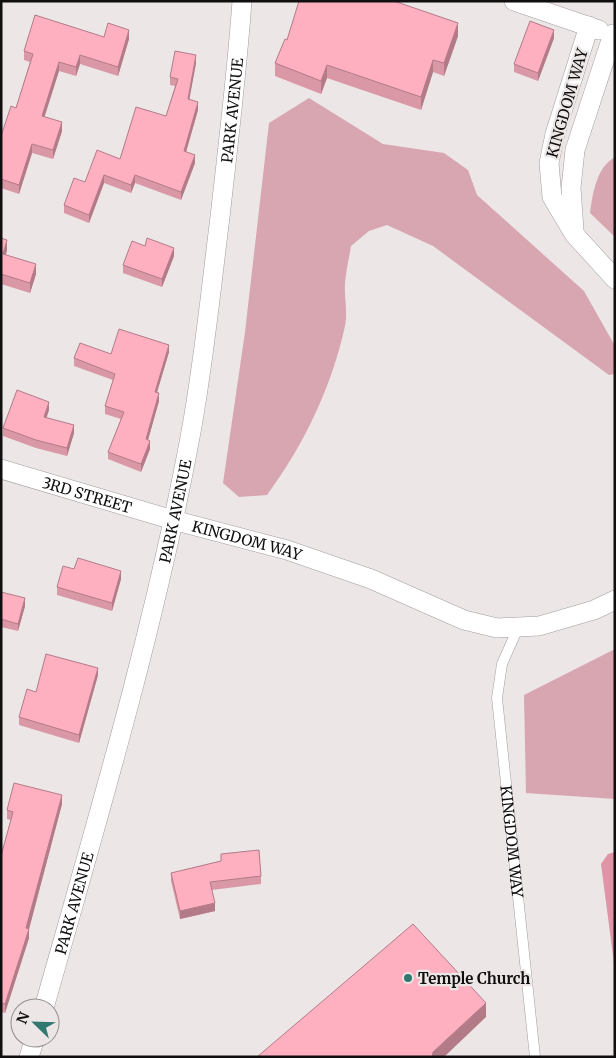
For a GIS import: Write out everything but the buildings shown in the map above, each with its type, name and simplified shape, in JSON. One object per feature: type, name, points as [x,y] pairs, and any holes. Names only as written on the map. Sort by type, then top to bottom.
[{"type":"street","name":"PARK AVENUE","points":[[47,998],[133,691],[173,520],[191,432],[205,343],[238,60],[242,1]]},
{"type":"street","points":[[514,1],[614,35]]},
{"type":"street","name":"KINGDOM WAY","points":[[589,26],[555,134],[549,163],[552,197],[574,234],[615,280]]},
{"type":"street","name":"KINGDOM WAY","points":[[574,234],[571,188],[575,150],[614,35]]},
{"type":"street","name":"3RD STREET","points":[[1,469],[173,520]]},
{"type":"street","name":"KINGDOM WAY","points":[[173,520],[287,550],[371,579],[464,620],[497,628],[539,626],[594,610],[615,600]]},
{"type":"lane","name":"KINGDOM WAY","points":[[518,628],[502,664],[497,698],[534,1057]]},
{"type":"shaded area","points":[[309,98],[383,144],[444,153],[468,170],[477,195],[584,291],[615,346],[615,374],[609,375],[433,246],[387,225],[369,231],[351,246],[345,283],[346,321],[333,371],[315,414],[293,456],[267,495],[239,497],[223,483],[245,332],[269,123]]},
{"type":"shaded area","points":[[615,157],[615,237],[590,213],[596,182],[604,168]]},
{"type":"shaded area","points":[[615,649],[615,799],[526,793],[524,695]]},
{"type":"shaded area","points":[[615,852],[615,971],[601,864],[608,854]]},
{"type":"place","name":"Temple Church","points":[[408,978]]}]
